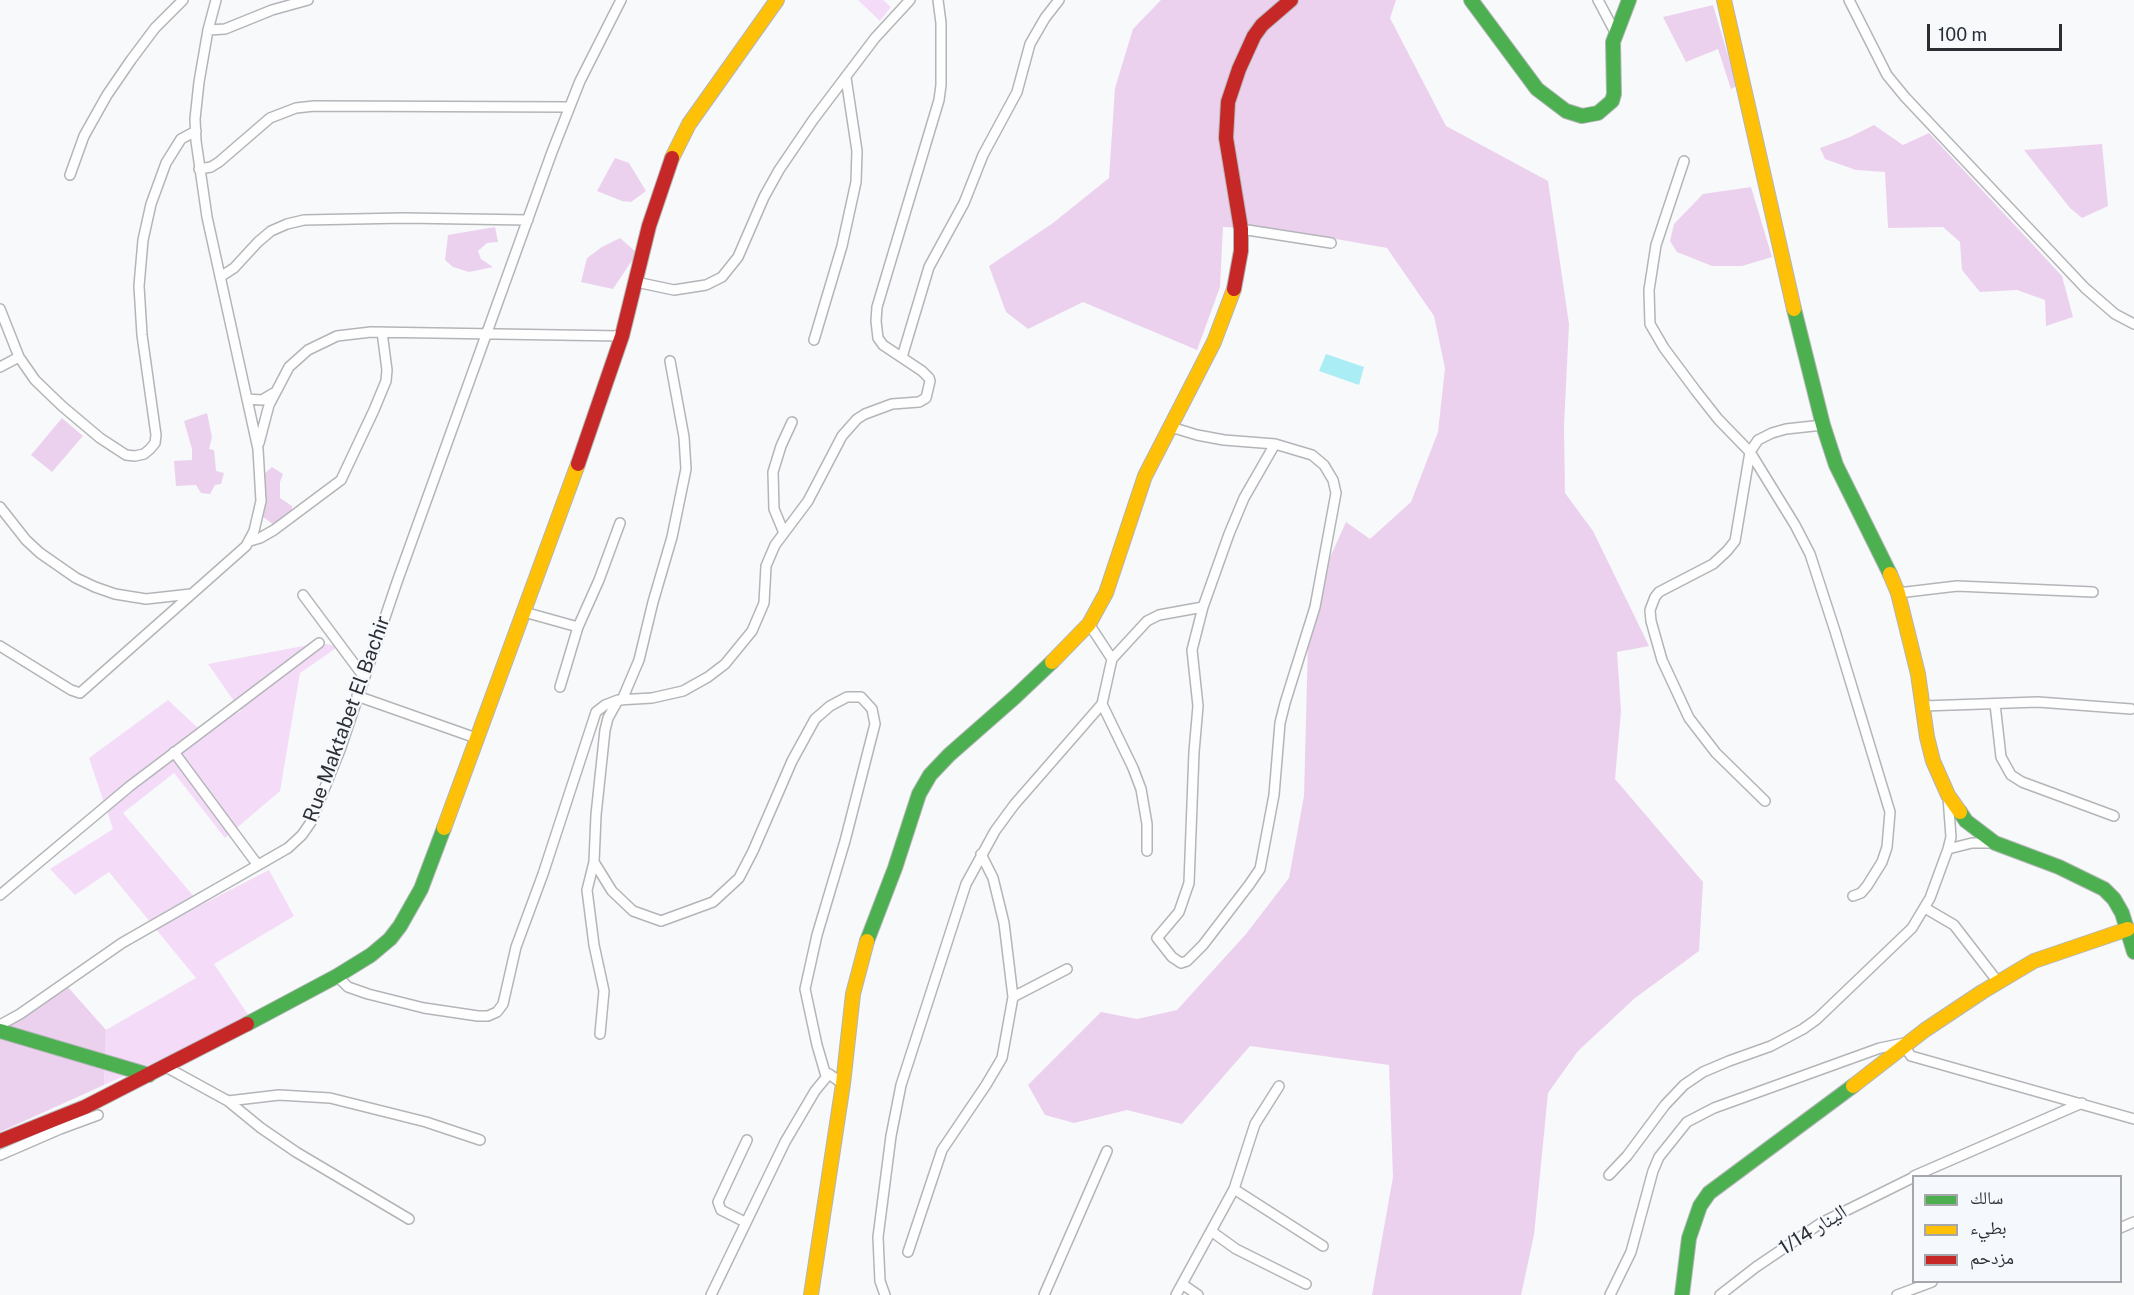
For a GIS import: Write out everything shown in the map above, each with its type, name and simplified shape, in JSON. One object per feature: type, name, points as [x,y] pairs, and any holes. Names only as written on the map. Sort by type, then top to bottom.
[{"type":"main road","points":[[0,1141],[85,1107],[166,1067],[337,976],[390,939],[410,911],[421,889],[524,612],[622,336],[658,192],[678,143],[704,101],[777,0]]},
{"type":"main road","points":[[811,1295],[843,1084],[853,994],[858,972],[896,868],[922,786],[949,755],[1015,697],[1072,642],[1089,624],[1106,593],[1144,476],[1214,342],[1228,307],[1239,265],[1241,229],[1226,138],[1228,102],[1239,69],[1254,36],[1262,25],[1292,0]]},
{"type":"main road","points":[[1471,0],[1537,89],[1553,102],[1574,114],[1590,116],[1604,110],[1612,101],[1614,94],[1612,58],[1616,34],[1629,0]]},
{"type":"main road","points":[[1724,0],[1789,291],[1823,425],[1836,465],[1870,531],[1898,593],[1916,665],[1927,737],[1948,795],[1966,821],[1995,843],[2059,867],[2104,889],[2114,899],[2128,929],[2134,952]]},
{"type":"main road","points":[[1682,1295],[1689,1238],[1700,1206],[1709,1192],[1907,1044],[1998,982],[2034,961],[2128,929]]},
{"type":"main road","points":[[0,1031],[149,1075]]},
{"type":"street","points":[[70,176],[84,136],[113,86],[159,23],[183,0]]},
{"type":"street","points":[[216,0],[208,30],[197,96],[195,131],[205,208],[258,449],[261,501],[250,541]]},
{"type":"street","points":[[208,30],[225,29],[272,10],[308,0]]},
{"type":"street","name":"Rue Maktabet El Bachir","points":[[0,1025],[122,943],[288,848],[302,835],[311,822],[340,750],[357,696],[569,107],[619,0]]},
{"type":"street","points":[[636,282],[674,290],[706,285],[722,277],[738,257],[764,196],[779,170],[813,120],[875,38],[910,0]]},
{"type":"street","points":[[337,976],[348,987],[424,1008],[478,1016],[488,1016],[497,1012],[503,1004],[516,947],[543,874],[596,712],[604,705],[620,700],[652,698],[683,691],[725,664],[752,631],[764,603],[766,566],[769,556],[808,501],[842,436],[857,419],[892,404],[919,402],[926,398],[929,378],[883,345],[878,338],[877,307],[939,100],[941,23],[938,0]]},
{"type":"street","points":[[902,357],[929,267],[964,203],[983,155],[1017,92],[1030,44],[1059,0]]},
{"type":"street","points":[[1598,0],[1616,34]]},
{"type":"street","points":[[1849,0],[1887,75],[1905,97],[2085,288],[2115,314],[2134,324]]},
{"type":"street","points":[[814,340],[842,246],[856,182],[857,151],[846,78]]},
{"type":"street","points":[[199,169],[211,167],[219,162],[270,118],[296,108],[314,106],[569,107]]},
{"type":"street","points":[[0,309],[19,357],[35,380],[62,406],[118,452],[135,456],[144,454],[150,449],[155,442],[156,435],[144,357],[139,286],[140,262],[151,204],[166,163],[181,139],[195,131]]},
{"type":"street","points":[[1684,161],[1656,245],[1649,290],[1650,324],[1664,348],[1696,391],[1718,419],[1750,452],[1810,554],[1890,812],[1889,836],[1882,862],[1867,886],[1861,893],[1853,896]]},
{"type":"street","points":[[220,277],[234,268],[271,231],[304,220],[404,218],[528,220]]},
{"type":"street","points":[[1241,229],[1331,243]]},
{"type":"street","points":[[0,646],[71,690],[80,693],[250,541],[274,530],[340,480],[386,381],[387,370],[382,332]]},
{"type":"street","points":[[258,449],[266,413],[274,393],[294,361],[319,343],[354,333],[382,332],[622,336]]},
{"type":"street","points":[[0,367],[19,357]]},
{"type":"street","points":[[600,1034],[604,991],[594,945],[587,890],[594,862],[596,815],[605,730],[608,718],[620,700],[639,660],[672,537],[686,469],[684,437],[670,361]]},
{"type":"street","points":[[247,399],[262,400],[274,393]]},
{"type":"street","points":[[784,533],[774,509],[773,472],[792,422]]},
{"type":"street","points":[[1765,801],[1716,753],[1689,718],[1662,660],[1650,610],[1659,592],[1713,564],[1735,541],[1750,452],[1758,440],[1772,432],[1823,425]]},
{"type":"street","points":[[1171,427],[1224,441],[1275,444],[1312,454],[1324,465],[1333,480],[1336,493],[1315,608],[1285,703],[1278,745],[1274,795],[1260,869],[1203,945],[1187,961],[1181,963],[1172,957],[1157,938],[1179,912],[1189,884],[1198,706],[1192,650],[1203,607],[1228,534],[1244,498],[1275,444]]},
{"type":"street","points":[[0,507],[26,540],[40,553],[76,578],[95,587],[115,594],[146,599],[191,594]]},
{"type":"street","points":[[560,687],[578,627],[599,580],[620,523]]},
{"type":"street","points":[[1898,593],[1957,586],[2093,592]]},
{"type":"street","points":[[303,595],[364,677]]},
{"type":"street","points":[[885,1295],[880,1281],[878,1237],[891,1136],[899,1095],[966,884],[981,854],[1014,805],[1102,704],[1112,659],[1147,621],[1159,615],[1203,607]]},
{"type":"street","points":[[524,612],[578,627]]},
{"type":"street","points":[[1089,624],[1112,659]]},
{"type":"street","points":[[0,895],[129,786],[319,643]]},
{"type":"street","points":[[357,696],[476,738]]},
{"type":"street","points":[[594,862],[612,891],[633,910],[661,921],[713,902],[739,878],[792,761],[814,719],[830,706],[847,697],[861,697],[872,709],[875,724],[817,935],[805,989],[826,1077]]},
{"type":"street","points":[[1923,706],[2038,702],[2131,709]]},
{"type":"street","points":[[1102,704],[1141,789],[1147,824],[1147,851]]},
{"type":"street","points":[[1995,704],[2001,757],[2012,775],[2022,782],[2114,816]]},
{"type":"street","points":[[174,752],[257,864]]},
{"type":"street","points":[[1610,1175],[1665,1105],[1684,1085],[1715,1067],[1791,1037],[1810,1024],[1912,928],[1925,908],[1952,837],[1948,795]]},
{"type":"street","points":[[1948,849],[1972,843],[1995,843]]},
{"type":"street","points":[[908,1252],[942,1150],[986,1086],[1002,1058],[1013,997],[1004,923],[993,878],[981,854]]},
{"type":"street","points":[[1925,908],[1954,925],[1998,982]]},
{"type":"street","points":[[1013,997],[1067,969]]},
{"type":"street","points":[[1610,1295],[1631,1252],[1659,1157],[1687,1122],[1713,1108],[1880,1048],[1907,1044],[1911,1056],[2134,1119]]},
{"type":"street","points":[[166,1067],[228,1101],[296,1152],[410,1219]]},
{"type":"street","points":[[711,1294],[785,1142],[815,1091],[830,1074],[843,1084]]},
{"type":"street","points":[[1176,1295],[1234,1189],[1256,1124],[1279,1086]]},
{"type":"street","points":[[228,1101],[279,1095],[330,1098],[426,1122],[480,1140]]},
{"type":"street","name":"الينار 1/14","points":[[1919,1175],[2082,1103]]},
{"type":"street","points":[[0,1155],[98,1115],[85,1107]]},
{"type":"street","points":[[745,1222],[722,1210],[718,1203],[747,1140]]},
{"type":"street","points":[[1044,1295],[1107,1151]]},
{"type":"street","name":"الينار 1/14","points":[[1720,1295],[1756,1267],[1821,1223],[1912,1178]]},
{"type":"street","points":[[1234,1189],[1323,1246]]},
{"type":"street","points":[[1211,1231],[1236,1249],[1306,1284]]},
{"type":"street","points":[[1897,1295],[1927,1283]]},
{"type":"street","points":[[1182,1284],[1198,1295]]},
{"type":"shaded area","points":[[858,0],[883,0],[891,7],[880,21]]},
{"type":"shaded area","points":[[1161,0],[1396,0],[1390,18],[1446,126],[1548,181],[1569,324],[1564,426],[1565,493],[1593,531],[1649,646],[1617,652],[1621,711],[1615,779],[1703,882],[1699,951],[1635,998],[1578,1051],[1548,1093],[1534,1235],[1521,1295],[1372,1295],[1393,1177],[1389,1065],[1250,1046],[1182,1124],[1127,1110],[1074,1123],[1045,1115],[1028,1085],[1101,1012],[1137,1019],[1177,1010],[1246,934],[1289,878],[1304,796],[1309,604],[1346,522],[1370,539],[1411,502],[1438,432],[1445,368],[1434,316],[1387,248],[1285,230],[1223,227],[1220,287],[1197,350],[1083,302],[1028,329],[1006,312],[989,266],[1053,223],[1109,178],[1115,88],[1133,29]]},
{"type":"shaded area","points":[[1713,5],[1737,86],[1731,89],[1718,49],[1686,62],[1663,17]]},
{"type":"shaded area","points":[[1874,125],[1903,145],[1929,133],[2062,276],[2073,317],[2046,326],[2045,300],[2017,290],[1980,292],[1962,270],[1960,242],[1943,227],[1888,228],[1885,172],[1856,170],[1825,159],[1820,148]]},
{"type":"shaded area","points":[[2102,144],[2108,206],[2082,218],[2070,208],[2024,150]]},
{"type":"shaded area","points":[[615,158],[629,163],[646,191],[631,202],[622,201],[597,191]]},
{"type":"shaded area","points":[[1751,187],[1772,257],[1742,266],[1712,266],[1677,252],[1670,241],[1674,224],[1703,194]]},
{"type":"shaded area","points":[[495,227],[498,242],[487,243],[478,251],[481,259],[493,267],[469,272],[453,267],[445,260],[448,235]]},
{"type":"shaded area","points":[[620,238],[637,253],[613,289],[581,282],[587,258]]},
{"type":"shaded area","points":[[207,413],[212,437],[209,449],[214,450],[216,471],[224,473],[221,484],[215,485],[210,494],[201,493],[196,485],[176,486],[174,461],[192,460],[192,449],[184,421]]},
{"type":"shaded area","points":[[62,418],[83,436],[52,472],[31,455]]},
{"type":"shaded area","points":[[272,467],[283,474],[280,482],[280,498],[292,506],[292,512],[274,525],[263,517],[265,473]]},
{"type":"shaded area","points":[[319,643],[339,646],[300,673],[280,791],[225,838],[174,773],[123,813],[201,905],[269,870],[294,916],[214,964],[251,1019],[104,1085],[106,1030],[196,978],[109,872],[75,895],[50,869],[113,829],[89,758],[168,700],[200,730],[241,711],[208,664]]},
{"type":"shaded area","points":[[66,985],[106,1030],[104,1085],[0,1132],[0,1025],[7,1029]]},
{"type":"water","points":[[1326,354],[1364,367],[1359,385],[1319,371]]},
{"type":"traffic: fast","points":[[1471,0],[1537,89],[1566,111],[1582,116],[1598,113],[1612,101],[1614,94],[1613,42],[1629,0]]},
{"type":"traffic: fast","points":[[1794,309],[1823,425],[1836,465],[1890,574]]},
{"type":"traffic: fast","points":[[867,941],[895,868],[919,794],[930,775],[1052,662]]},
{"type":"traffic: fast","points":[[1960,812],[1966,821],[1995,843],[2059,867],[2104,889],[2114,899],[2122,913],[2134,952]]},
{"type":"traffic: fast","points":[[247,1024],[337,976],[371,955],[390,939],[421,889],[444,828]]},
{"type":"traffic: fast","points":[[0,1031],[149,1075]]},
{"type":"traffic: fast","points":[[1682,1295],[1689,1238],[1700,1206],[1709,1193],[1853,1086]]},
{"type":"traffic: slow","points":[[672,158],[689,124],[777,0]]},
{"type":"traffic: slow","points":[[1724,0],[1794,309]]},
{"type":"traffic: slow","points":[[1052,662],[1089,624],[1106,593],[1145,476],[1214,342],[1234,289]]},
{"type":"traffic: slow","points":[[444,828],[578,464]]},
{"type":"traffic: slow","points":[[1890,574],[1898,593],[1918,674],[1927,737],[1933,761],[1948,795],[1960,812]]},
{"type":"traffic: slow","points":[[1853,1086],[1925,1030],[2034,961],[2128,929]]},
{"type":"traffic: slow","points":[[811,1295],[843,1084],[853,994],[867,941]]},
{"type":"traffic: jam","points":[[1234,289],[1241,251],[1241,229],[1226,138],[1228,102],[1239,69],[1254,36],[1262,25],[1291,0]]},
{"type":"traffic: jam","points":[[578,464],[622,336],[649,226],[672,158]]},
{"type":"traffic: jam","points":[[0,1141],[85,1107],[247,1024]]}]
